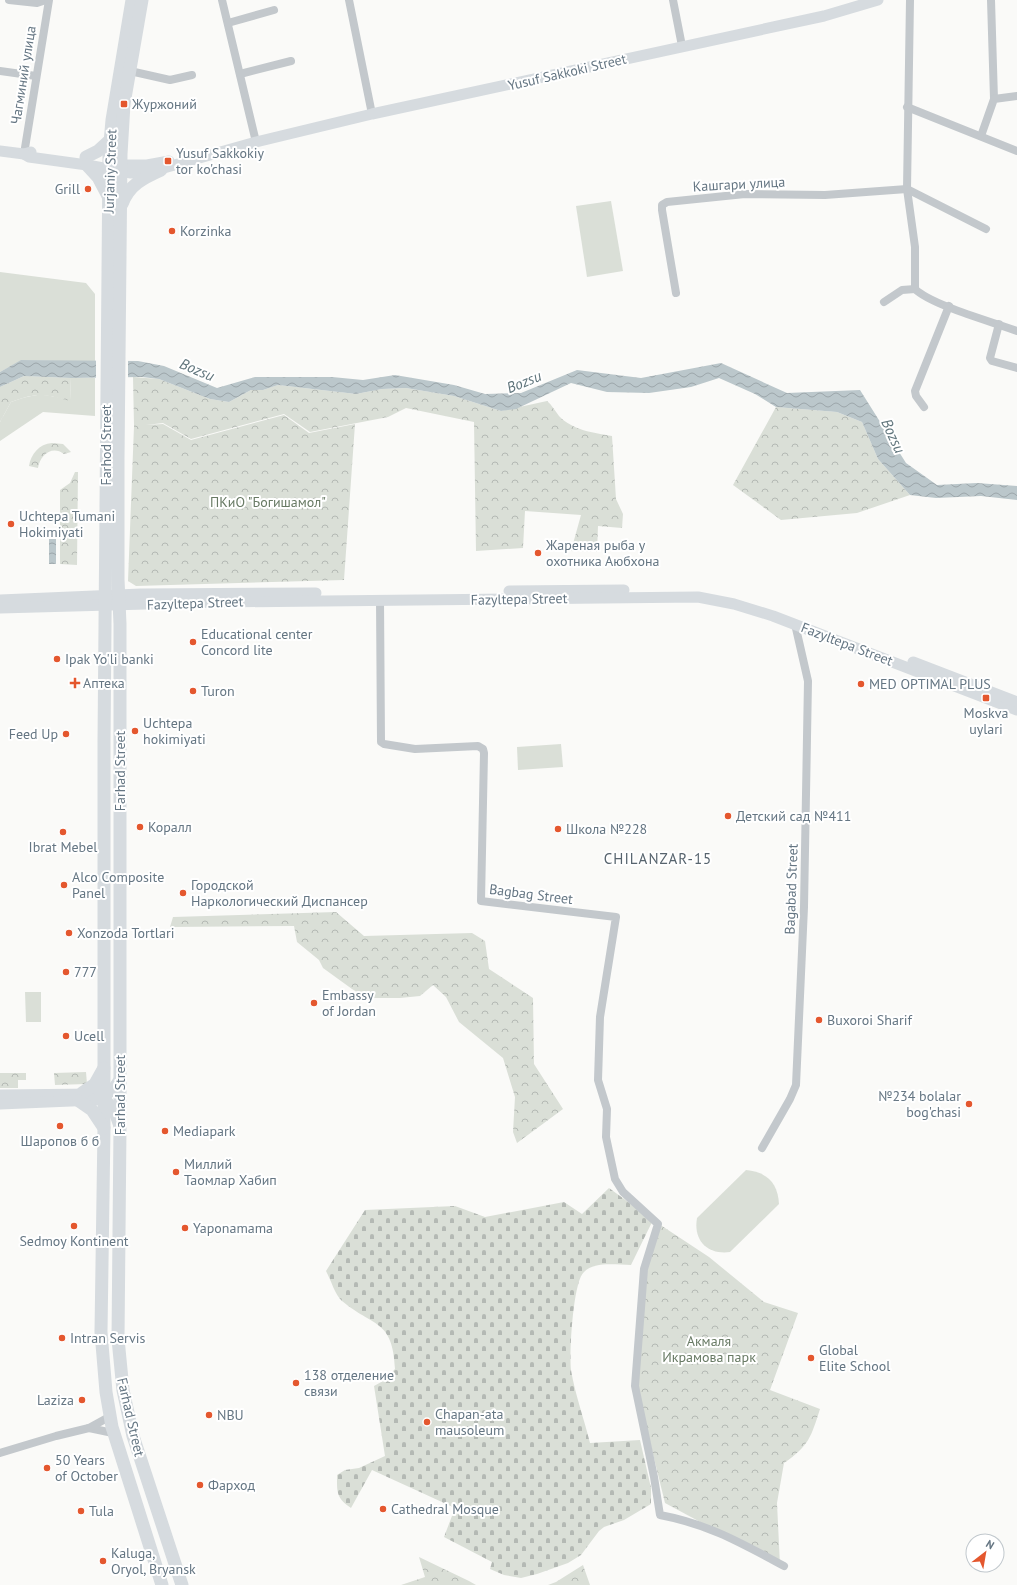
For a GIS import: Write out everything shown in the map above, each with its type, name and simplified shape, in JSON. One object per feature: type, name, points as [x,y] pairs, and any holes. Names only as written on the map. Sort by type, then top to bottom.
[{"type":"main road","name":"Jurjaniy Street","points":[[120,295],[121,207],[115,167],[109,141],[132,0]]},
{"type":"main road","name":"Jurjaniy Street","points":[[107,295],[109,199],[142,0]]},
{"type":"main road","name":"Yusuf Sakkoki Street","points":[[0,151],[24,154],[36,151],[146,173],[256,142],[372,114],[824,16],[878,0]]},
{"type":"main road","points":[[109,141],[86,161],[98,177],[109,199]]},
{"type":"main road","name":"Yusuf Sakkoki Street","points":[[115,167],[147,165],[168,161],[217,147],[256,142]]},
{"type":"main road","points":[[121,207],[129,189],[140,180],[161,170]]},
{"type":"main road","name":"Farhod Street","points":[[107,295],[112,460],[119,600]]},
{"type":"main road","name":"Farhod Street","points":[[105,601],[120,295]]},
{"type":"main road","name":"Fazyltepa Street","points":[[0,608],[119,600],[592,590],[698,591],[735,599],[1017,702]]},
{"type":"main road","name":"Fazyltepa Street","points":[[119,600],[220,602],[698,597],[734,604],[796,621],[1017,710]]},
{"type":"main road","name":"Fazyltepa Street","points":[[0,600],[105,601]]},
{"type":"main road","name":"Farhad Street","points":[[119,600],[120,1127],[117,1321],[120,1364],[133,1436],[182,1585]]},
{"type":"main road","name":"Farhad Street","points":[[105,601],[104,1128],[101,1332],[109,1417],[162,1585]]},
{"type":"main road","points":[[0,1104],[80,1097],[95,1084],[104,1068]]},
{"type":"main road","points":[[0,1095],[104,1098],[110,1094],[120,1078]]},
{"type":"main road","points":[[80,1097],[92,1110],[104,1128]]},
{"type":"main road","points":[[104,1098],[109,1102],[120,1127]]},
{"type":"main road","points":[[147,1540],[157,1540],[164,1534]]},
{"type":"main road","points":[[156,1567],[164,1561],[174,1562]]},
{"type":"street","points":[[9,0],[37,3],[48,0]]},
{"type":"street","name":"Чагминий улица","points":[[24,154],[48,0]]},
{"type":"street","points":[[222,0],[256,142]]},
{"type":"street","points":[[348,0],[372,114]]},
{"type":"street","points":[[673,0],[682,46]]},
{"type":"street","points":[[910,0],[907,107],[907,189],[915,247],[915,289],[920,295],[1017,331]]},
{"type":"street","points":[[981,136],[994,99],[991,0]]},
{"type":"street","points":[[228,23],[274,10]]},
{"type":"street","points":[[240,74],[291,61]]},
{"type":"street","points":[[0,71],[36,76]]},
{"type":"street","points":[[130,71],[170,80],[192,75]]},
{"type":"street","points":[[994,99],[1017,96]]},
{"type":"street","points":[[907,107],[1017,151]]},
{"type":"street","points":[[907,189],[986,229]]},
{"type":"street","name":"Кашгари улица","points":[[676,294],[662,210],[662,205],[667,202],[745,194],[825,195],[907,189]]},
{"type":"street","points":[[884,302],[902,290],[915,289]]},
{"type":"street","points":[[924,408],[916,396],[915,391],[949,306]]},
{"type":"street","points":[[999,324],[990,358],[992,361],[1017,368]]},
{"type":"street","name":"Bagbag Street","points":[[380,600],[380,742],[415,749],[478,746],[484,753],[481,901],[616,917],[600,1016],[598,1080],[607,1109],[606,1136],[616,1179],[623,1192],[656,1220],[658,1224],[644,1269],[636,1386],[660,1515],[705,1526],[732,1538],[784,1566]]},
{"type":"street","name":"Bagabad Street","points":[[762,1148],[790,1099],[796,1084],[797,1069],[804,907],[808,681],[796,621]]},
{"type":"street","points":[[0,1453],[56,1436],[89,1428],[109,1417]]},
{"type":"street","points":[[89,1428],[113,1432]]},
{"type":"green space","points":[[611,201],[623,271],[587,277],[576,206]]},
{"type":"green space","points":[[0,272],[86,283],[95,294],[95,362],[22,360],[0,372]]},
{"type":"green space","points":[[24,376],[71,378],[70,401],[35,395],[11,402],[0,422],[0,387]]},
{"type":"green space","name":"ПКиО \"Богишамол\"","points":[[133,377],[159,379],[210,399],[229,402],[251,390],[263,390],[278,385],[356,394],[382,389],[406,388],[454,396],[501,411],[547,401],[559,416],[570,425],[598,434],[612,436],[616,499],[623,514],[622,528],[598,526],[597,552],[571,551],[581,515],[525,511],[523,548],[476,551],[474,422],[406,408],[388,417],[310,432],[284,414],[191,439],[163,423],[146,425],[163,424],[191,440],[284,415],[309,433],[355,424],[344,580],[136,586],[128,581],[134,426]]},
{"type":"green space","points":[[71,378],[95,378],[95,416],[43,412],[0,441],[0,422],[11,402],[35,395],[53,396],[70,400]]},
{"type":"green space","points":[[776,407],[837,412],[862,422],[878,459],[910,495],[857,513],[781,520],[733,485]]},
{"type":"green space","points":[[52,443],[63,444],[71,452],[64,454],[60,451],[51,451],[44,455],[38,468],[29,466],[36,450],[43,445]]},
{"type":"green space","points":[[75,472],[78,472],[77,565],[60,564],[60,490],[70,483]]},
{"type":"green space","points":[[561,744],[563,767],[518,770],[517,747]]},
{"type":"green space","points":[[336,912],[364,936],[472,933],[485,941],[489,969],[533,998],[534,1064],[563,1109],[517,1143],[513,1132],[515,1097],[503,1058],[459,1022],[446,997],[433,985],[420,996],[400,998],[367,998],[323,968],[319,960],[297,942],[294,926],[170,927],[173,917]]},
{"type":"green space","points":[[25,992],[41,992],[41,1022],[26,1022]]},
{"type":"green space","points":[[86,1072],[87,1084],[55,1085],[54,1073]]},
{"type":"green space","points":[[0,1073],[26,1073],[26,1080],[18,1080],[18,1088],[0,1088]]},
{"type":"green space","points":[[746,1170],[760,1173],[770,1180],[776,1190],[779,1204],[730,1252],[709,1249],[700,1240],[697,1233],[697,1218]]},
{"type":"green space","points":[[609,1188],[653,1220],[631,1265],[606,1264],[594,1266],[584,1272],[580,1278],[573,1318],[571,1370],[590,1443],[640,1440],[651,1488],[651,1504],[624,1520],[604,1527],[599,1531],[581,1555],[568,1563],[521,1578],[504,1575],[490,1569],[492,1562],[444,1537],[455,1508],[372,1470],[351,1508],[342,1501],[338,1494],[337,1475],[345,1470],[359,1468],[385,1456],[374,1386],[383,1381],[395,1369],[393,1353],[386,1332],[342,1301],[335,1291],[326,1271],[365,1210],[455,1206],[485,1217],[564,1202],[582,1214]]},
{"type":"green space","name":"Акмаля Икрамова парк","points":[[659,1224],[709,1257],[764,1302],[798,1313],[770,1390],[820,1409],[811,1434],[804,1446],[784,1463],[777,1503],[780,1565],[665,1503],[637,1389],[640,1270]]},
{"type":"green space","points":[[419,1557],[476,1585],[401,1585],[425,1577]]},
{"type":"green space","points":[[583,1565],[590,1585],[548,1585],[556,1582]]},
{"type":"water","name":"Bozsu","points":[[21,360],[138,361],[164,366],[217,388],[255,377],[332,377],[363,380],[395,375],[454,385],[485,394],[521,393],[577,370],[641,378],[721,363],[787,393],[860,390],[906,463],[937,485],[977,483],[1017,486],[1017,500],[981,496],[936,498],[910,495],[878,459],[862,422],[837,412],[776,407],[755,394],[719,378],[691,387],[649,393],[607,392],[571,383],[516,409],[501,411],[454,396],[406,388],[382,389],[356,394],[278,385],[263,390],[251,390],[229,402],[210,399],[159,379],[142,377],[71,378],[24,376],[0,387],[0,372]]},
{"type":"water","points":[[49,532],[56,532],[56,564],[49,564]]},
{"type":"pier","points":[[128,359],[128,379],[96,380],[96,360]]},
{"type":"place","name":"Журжоний","points":[[124,104]]},
{"type":"place","name":"Yusuf Sakkokiy tor ko'chasi","points":[[168,161]]},
{"type":"place","name":"Grill","points":[[88,189]]},
{"type":"place","name":"Korzinka","points":[[172,231]]},
{"type":"place","name":"Uchtepa Tumani Hokimiyati","points":[[11,524]]},
{"type":"place","name":"Жареная рыба у охотника Аюбхона","points":[[538,553]]},
{"type":"place","name":"Educational center Concord lite","points":[[193,642]]},
{"type":"place","name":"Ipak Yo'li banki","points":[[57,659]]},
{"type":"place","name":"Аптека","points":[[75,683]]},
{"type":"place","name":"MED OPTIMAL PLUS","points":[[861,684]]},
{"type":"place","name":"Turon","points":[[193,691]]},
{"type":"place","name":"Moskva uylari","points":[[986,698]]},
{"type":"place","name":"Uchtepa hokimiyati","points":[[135,731]]},
{"type":"place","name":"Feed Up","points":[[66,734]]},
{"type":"place","name":"Детский сад №411","points":[[728,816]]},
{"type":"place","name":"Коралл","points":[[140,827]]},
{"type":"place","name":"Школа №228","points":[[558,829]]},
{"type":"place","name":"Ibrat Mebel","points":[[63,832]]},
{"type":"place","name":"Alco Composite Panel","points":[[64,885]]},
{"type":"place","name":"Городской Наркологический Диспансер","points":[[183,893]]},
{"type":"place","name":"Xonzoda Tortlari","points":[[69,933]]},
{"type":"place","name":"777","points":[[66,972]]},
{"type":"place","name":"Embassy of Jordan","points":[[314,1003]]},
{"type":"place","name":"Buxoroi Sharif","points":[[819,1020]]},
{"type":"place","name":"Ucell","points":[[66,1036]]},
{"type":"place","name":"№234 bolalar bog'chasi","points":[[969,1104]]},
{"type":"place","name":"Шаропов б б","points":[[60,1126]]},
{"type":"place","name":"Mediapark","points":[[165,1131]]},
{"type":"place","name":"Миллий Таомлар Хабип","points":[[176,1172]]},
{"type":"place","name":"Sedmoy Kontinent","points":[[74,1226]]},
{"type":"place","name":"Yaponamama","points":[[185,1228]]},
{"type":"place","name":"Intran Servis","points":[[62,1338]]},
{"type":"place","name":"Global Elite School","points":[[811,1358]]},
{"type":"place","name":"138 отделение связи","points":[[296,1383]]},
{"type":"place","name":"Laziza","points":[[82,1400]]},
{"type":"place","name":"NBU","points":[[209,1415]]},
{"type":"place","name":"Chapan-ata mausoleum","points":[[427,1422]]},
{"type":"place","name":"50 Years of October","points":[[47,1468]]},
{"type":"place","name":"Фарход","points":[[200,1485]]},
{"type":"place","name":"Cathedral Mosque","points":[[383,1509]]},
{"type":"place","name":"Tula","points":[[81,1511]]},
{"type":"place","name":"Kaluga, Oryol, Bryansk","points":[[103,1561]]},
{"type":"district","name":"CHILANZAR-15","points":[[658,859]]}]
